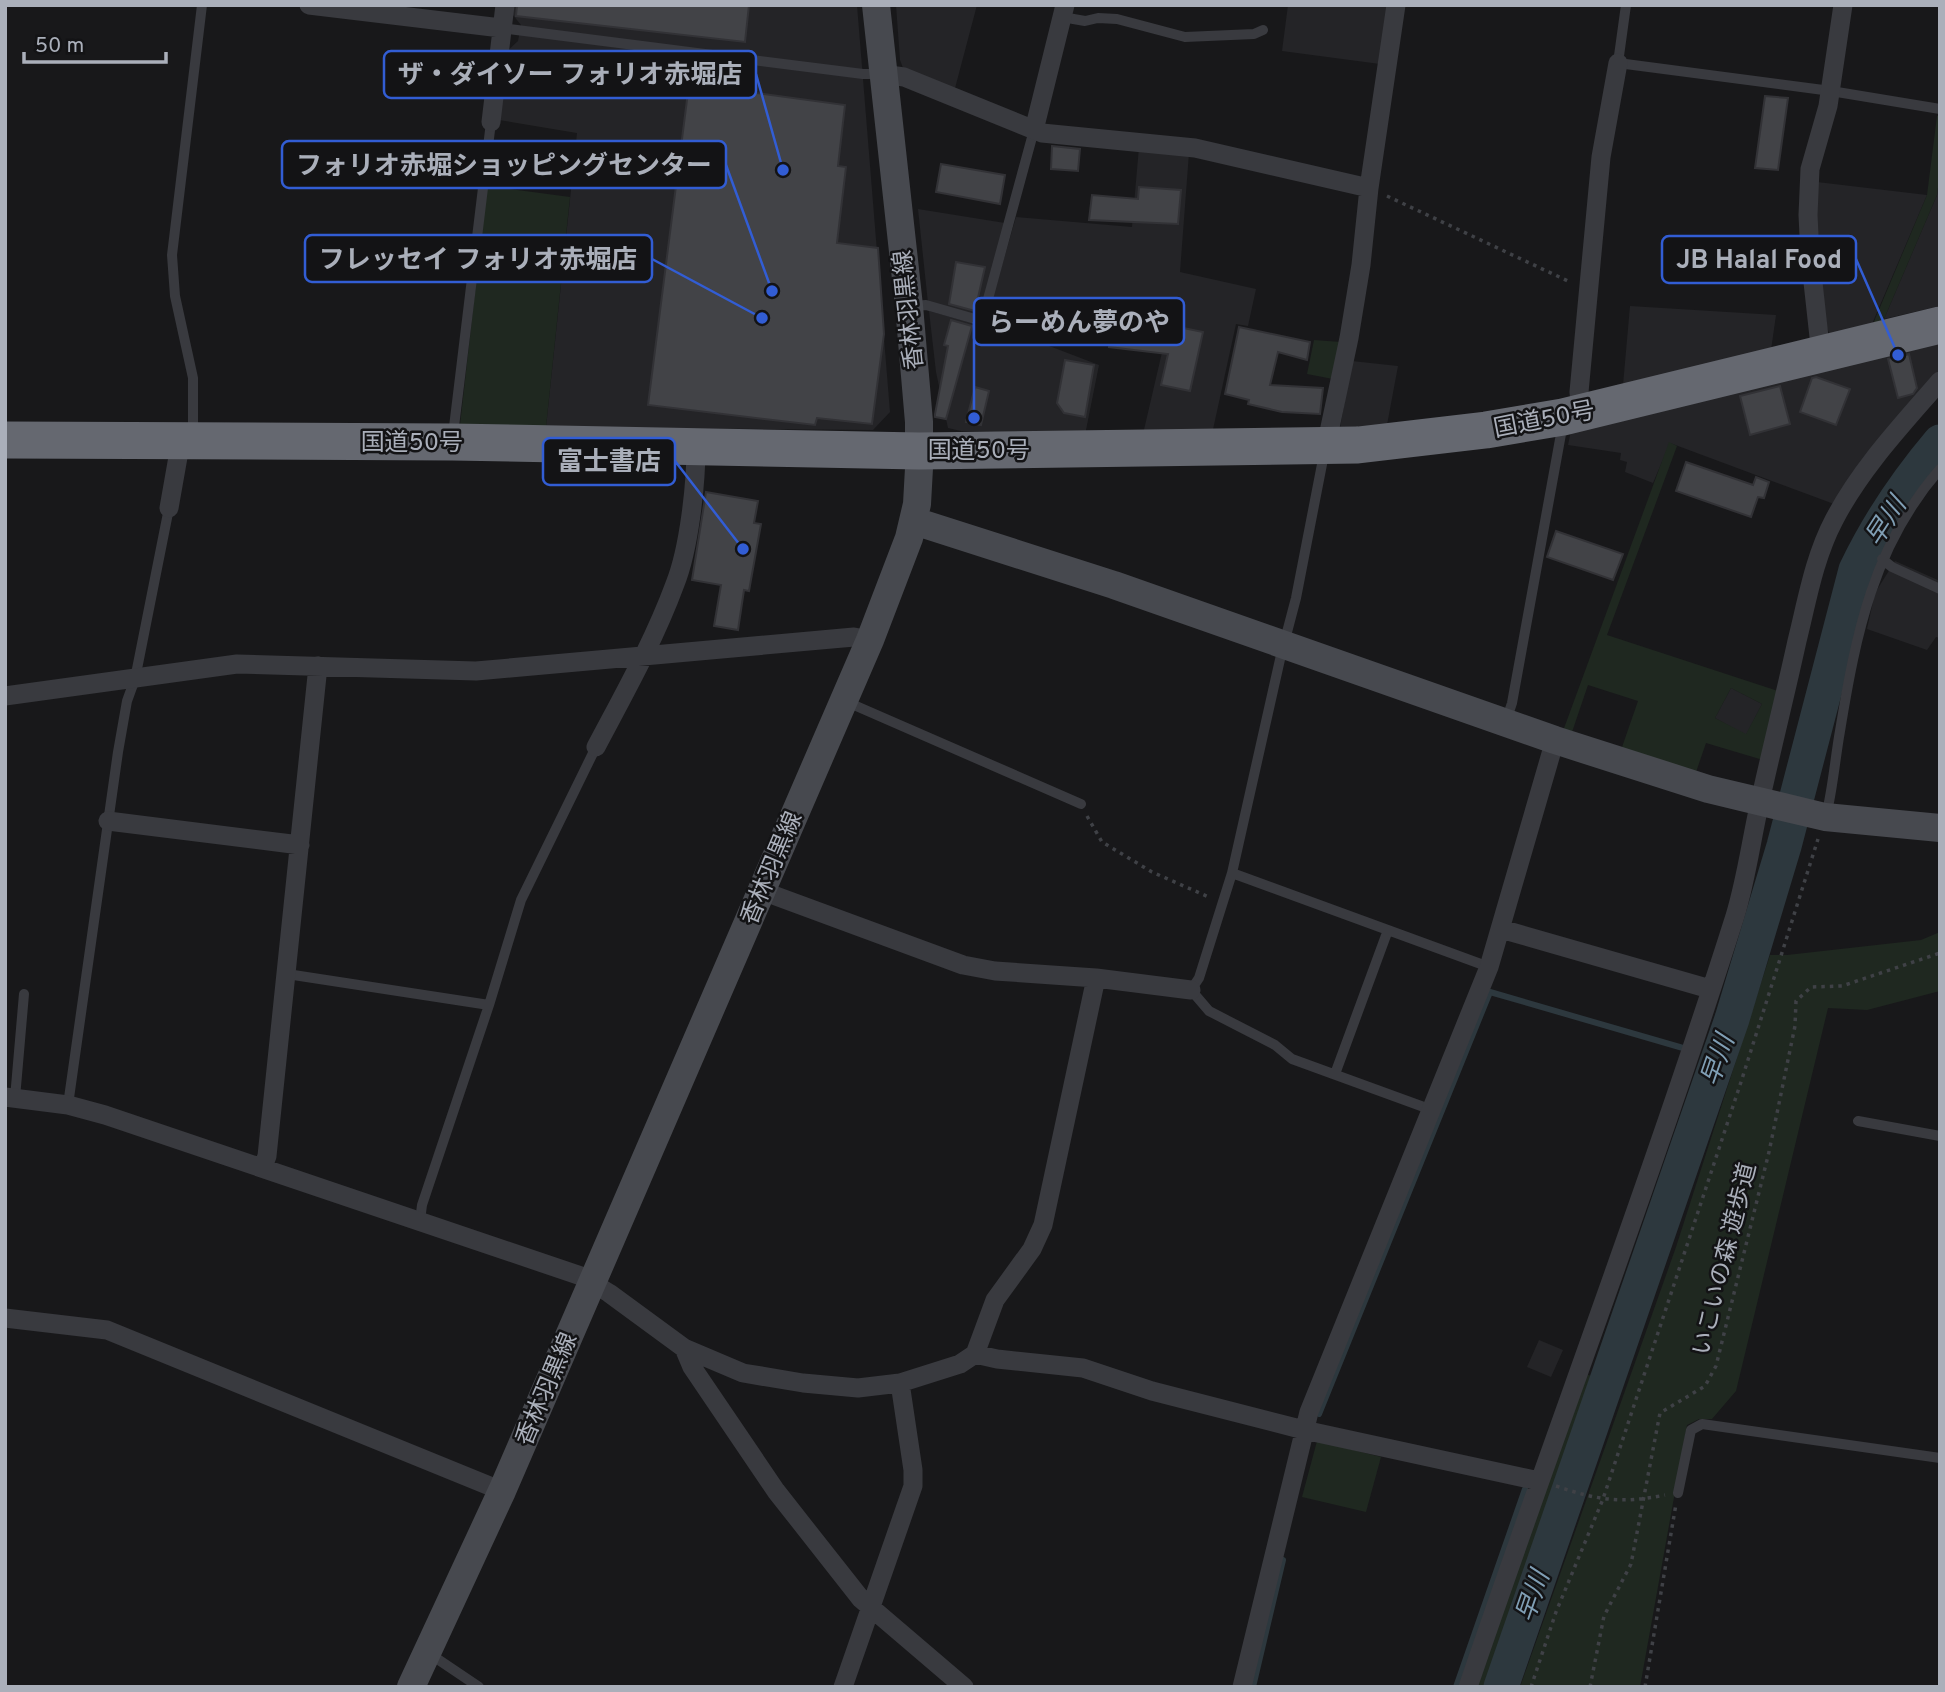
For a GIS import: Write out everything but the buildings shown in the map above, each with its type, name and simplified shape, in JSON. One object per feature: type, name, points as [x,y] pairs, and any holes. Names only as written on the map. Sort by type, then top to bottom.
[{"type":"highway","name":"国道50号","points":[[5,440],[452,442],[919,451],[1326,446],[1398,442],[1572,415],[1940,325]]},
{"type":"main road","name":"香林羽黒線","points":[[411,1687],[502,1491],[762,891],[870,640],[905,552],[914,520],[919,488],[919,451],[909,306],[876,5]]},
{"type":"main road","points":[[914,520],[1114,585],[1555,740],[1708,789],[1820,816],[1940,828]]},
{"type":"street","points":[[309,5],[501,28]]},
{"type":"street","points":[[491,122],[505,5]]},
{"type":"street","points":[[1326,446],[1351,326],[1373,190],[1396,5]]},
{"type":"street","points":[[1821,355],[1810,255],[1810,169],[1831,91],[1843,5]]},
{"type":"street","points":[[1034,130],[1063,11]]},
{"type":"street","points":[[1572,415],[1579,392],[1601,157],[1618,63]]},
{"type":"street","points":[[882,74],[904,77],[1042,133],[1195,148],[1373,190]]},
{"type":"street","points":[[1468,1687],[1547,1483],[1736,912],[1765,803],[1811,584],[1832,524],[1851,489],[1870,463],[1940,381]]},
{"type":"street","points":[[169,508],[178,457],[186,441]]},
{"type":"street","points":[[596,747],[644,656],[676,583],[696,472],[696,447]]},
{"type":"street","points":[[5,696],[237,664],[475,671],[854,637],[870,640]]},
{"type":"street","points":[[263,1167],[267,1156],[288,974],[318,666]]},
{"type":"street","points":[[1242,1687],[1309,1412],[1489,967],[1555,740]]},
{"type":"street","points":[[108,821],[300,845]]},
{"type":"street","points":[[762,891],[963,965],[995,971],[1096,978],[1191,989]]},
{"type":"street","points":[[1500,929],[1710,989]]},
{"type":"street","points":[[10,1098],[68,1105],[105,1115],[581,1276],[684,1348],[743,1373],[858,1388],[900,1383],[960,1364],[975,1354],[995,1300],[1032,1249],[1043,1225],[1096,978]]},
{"type":"street","points":[[5,1318],[107,1330],[502,1491]]},
{"type":"street","points":[[684,1348],[692,1367],[776,1491],[871,1609],[964,1687]]},
{"type":"street","points":[[975,1354],[997,1359],[1083,1368],[1152,1391],[1304,1430],[1547,1483]]},
{"type":"street","points":[[843,1687],[913,1486],[900,1383]]},
{"type":"lane","points":[[186,441],[193,378],[176,296],[172,255],[202,5]]},
{"type":"lane","points":[[1626,5],[1618,63],[1831,91],[1940,109]]},
{"type":"lane","points":[[1063,11],[1085,20],[1117,19],[1185,37],[1254,34],[1264,30]]},
{"type":"lane","points":[[501,28],[863,74],[882,74]]},
{"type":"lane","points":[[452,442],[491,122]]},
{"type":"lane","points":[[909,306],[926,305],[982,321],[1034,130]]},
{"type":"lane","points":[[1506,721],[1512,704],[1561,443],[1572,415]]},
{"type":"lane","points":[[1326,446],[1296,598],[1232,873],[1199,978],[1191,989],[1209,1011],[1275,1045],[1292,1059],[1432,1110]]},
{"type":"lane","points":[[1820,816],[1866,602],[1882,559],[1903,518],[1940,470]]},
{"type":"lane","points":[[68,1105],[118,752],[169,508]]},
{"type":"lane","points":[[1882,559],[1892,567],[1940,589]]},
{"type":"lane","points":[[844,700],[1081,804]]},
{"type":"lane","points":[[421,1221],[422,1205],[521,900],[596,747]]},
{"type":"lane","points":[[1232,873],[1489,967]]},
{"type":"lane","points":[[1335,1074],[1388,930]]},
{"type":"lane","points":[[288,974],[489,1005]]},
{"type":"lane","points":[[10,1098],[24,995]]},
{"type":"lane","points":[[1857,1121],[1940,1136]]},
{"type":"lane","points":[[1678,1493],[1691,1430],[1702,1424],[1940,1458]]},
{"type":"lane","points":[[427,1652],[479,1687]]},
{"type":"path","points":[[1373,190],[1581,288]]},
{"type":"path","points":[[1081,804],[1102,842],[1152,872],[1223,903]]},
{"type":"path","points":[[1531,1687],[1556,1612],[1603,1499],[1741,1082],[1820,816]]},
{"type":"path","name":"いこいの森 遊歩道","points":[[1590,1687],[1604,1616],[1631,1564],[1660,1413],[1705,1385],[1716,1366],[1769,1152],[1795,1026],[1796,1001],[1811,987],[1842,985],[1940,953]]},
{"type":"path","points":[[1547,1483],[1591,1498],[1603,1499],[1643,1500],[1678,1493],[1645,1687]]},
{"type":"shaded area","points":[[509,5],[857,5],[890,412],[873,430],[546,427],[577,133],[499,120],[506,52],[518,41],[521,25],[508,9]]},
{"type":"shaded area","points":[[896,5],[977,5],[954,92],[903,68]]},
{"type":"shaded area","points":[[1288,5],[1388,5],[1380,64],[1282,51]]},
{"type":"shaded area","points":[[1940,115],[1940,173],[1937,195],[1884,319],[1873,324],[1927,195],[1937,116]]},
{"type":"shaded area","points":[[1139,147],[1189,153],[1180,272],[1256,289],[1248,326],[1236,324],[1212,434],[1143,434],[1173,305],[992,300],[1016,217],[1132,227]]},
{"type":"shaded area","points":[[1940,173],[1940,306],[1884,319],[1937,195]]},
{"type":"shaded area","points":[[1817,182],[1927,195],[1872,324],[1830,335],[1816,236]]},
{"type":"shaded area","points":[[487,186],[570,197],[546,427],[460,425]]},
{"type":"shaded area","points":[[918,209],[1005,223],[979,317],[928,303]]},
{"type":"shaded area","points":[[1630,306],[1776,315],[1771,350],[1623,385]]},
{"type":"shaded area","points":[[929,311],[1031,339],[1099,365],[1085,435],[961,431],[948,428],[936,372]]},
{"type":"shaded area","points":[[1940,337],[1940,371],[1901,416],[1834,504],[1670,443],[1653,483],[1625,472],[1627,462],[1620,460],[1621,453],[1568,445],[1572,426]]},
{"type":"shaded area","points":[[1314,340],[1341,342],[1333,379],[1307,374]]},
{"type":"shaded area","points":[[1352,361],[1398,366],[1387,425],[1340,428]]},
{"type":"shaded area","points":[[1669,442],[1677,446],[1607,635],[1778,691],[1763,760],[1706,743],[1695,775],[1621,750],[1638,701],[1588,685],[1571,735],[1563,731]],"holes":[[[1731,688],[1762,704],[1746,734],[1715,718]]]},
{"type":"shaded area","points":[[1895,561],[1940,581],[1940,638],[1936,637],[1927,650],[1867,629],[1875,593]]},
{"type":"shaded area","points":[[1731,688],[1762,704],[1746,735],[1715,718]]},
{"type":"shaded area","points":[[1940,932],[1940,991],[1867,1010],[1828,1008],[1736,1391],[1712,1419],[1699,1419],[1687,1425],[1640,1687],[1520,1687],[1676,1247],[1770,955],[1921,940]]},
{"type":"shaded area","points":[[1539,1340],[1563,1350],[1551,1377],[1527,1367]]},
{"type":"shaded area","points":[[1582,1372],[1591,1376],[1484,1687],[1473,1687]]},
{"type":"shaded area","points":[[1317,1441],[1381,1457],[1366,1512],[1302,1497]]},
{"type":"waterway","name":"早川","points":[[1501,1687],[1732,1019],[1784,846],[1856,570],[1894,503],[1940,442]]},
{"type":"waterway","points":[[1319,1414],[1490,992],[1683,1048]]},
{"type":"waterway","points":[[1721,1017],[1732,1019]]},
{"type":"waterway","points":[[1456,1687],[1525,1489]]},
{"type":"waterway","points":[[1253,1687],[1283,1560]]},
{"type":"place","name":"ザ・ダイソー フォリオ赤堀店","points":[[783,170]]},
{"type":"place","name":"フォリオ赤堀ショッピングセンター","points":[[772,291]]},
{"type":"place","name":"フレッセイ フォリオ赤堀店","points":[[762,318]]},
{"type":"place","name":"JB Halal Food","points":[[1898,355]]},
{"type":"place","name":"らーめん夢のや","points":[[974,418]]},
{"type":"place","name":"富士書店","points":[[743,549]]}]
